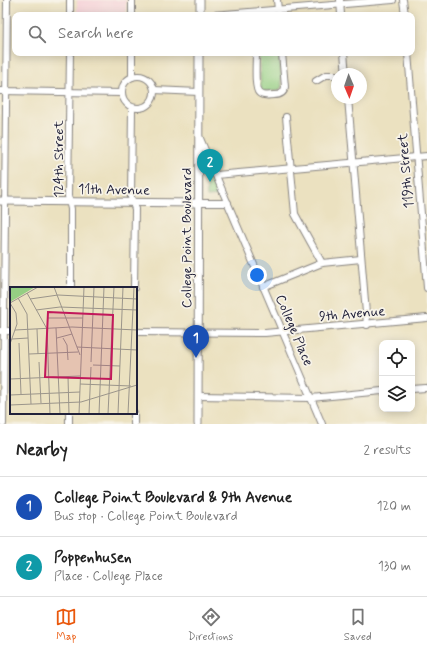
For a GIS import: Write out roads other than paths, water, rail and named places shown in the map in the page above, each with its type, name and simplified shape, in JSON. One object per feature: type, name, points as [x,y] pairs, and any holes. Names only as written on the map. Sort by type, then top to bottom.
[{"type":"street","points":[[3,424],[5,331],[3,259],[3,91],[7,0]]},
{"type":"street","points":[[70,0],[70,12]]},
{"type":"street","points":[[132,0],[132,12]]},
{"type":"street","points":[[200,0],[200,12]]},
{"type":"street","points":[[277,0],[278,10]]},
{"type":"street","points":[[271,12],[340,2],[393,0]]},
{"type":"street","points":[[403,0],[405,12]]},
{"type":"street","points":[[340,2],[341,12]]},
{"type":"street","name":"124th Street","points":[[70,56],[68,196],[71,208],[71,287]]},
{"type":"street","points":[[132,56],[132,77]]},
{"type":"street","name":"College Point Boulevard","points":[[198,424],[199,56]]},
{"type":"street","points":[[256,56],[256,89],[264,96],[280,94],[284,91],[282,56]]},
{"type":"street","points":[[344,56],[345,68]]},
{"type":"street","name":"119th Street","points":[[408,56],[427,288]]},
{"type":"street","points":[[316,81],[326,75],[331,75]]},
{"type":"street","points":[[139,76],[147,79],[154,90],[153,99],[148,105],[141,108],[132,108],[125,102],[121,93],[124,83],[132,77],[139,76]]},
{"type":"street","points":[[154,90],[199,92]]},
{"type":"street","points":[[3,91],[121,93]]},
{"type":"street","points":[[349,104],[367,324]]},
{"type":"street","points":[[132,108],[131,197],[135,209],[134,287]]},
{"type":"street","points":[[286,118],[295,214],[322,262]]},
{"type":"street","name":"College Place","points":[[199,136],[322,424]]},
{"type":"street","points":[[216,175],[427,156]]},
{"type":"street","name":"11th Avenue","points":[[3,202],[228,203]]},
{"type":"street","points":[[263,287],[322,262],[361,259]]},
{"type":"street","name":"9th Avenue","points":[[137,332],[282,331],[427,318]]},
{"type":"street","points":[[415,389],[426,388]]},
{"type":"street","points":[[198,396],[311,398],[379,392]]},
{"type":"street","points":[[68,424],[69,414]]},
{"type":"place","name":"Poppenhusen","points":[[210,182]]},
{"type":"place","name":"College Point Boulevard & 9th Avenue","points":[[196,358]]}]
